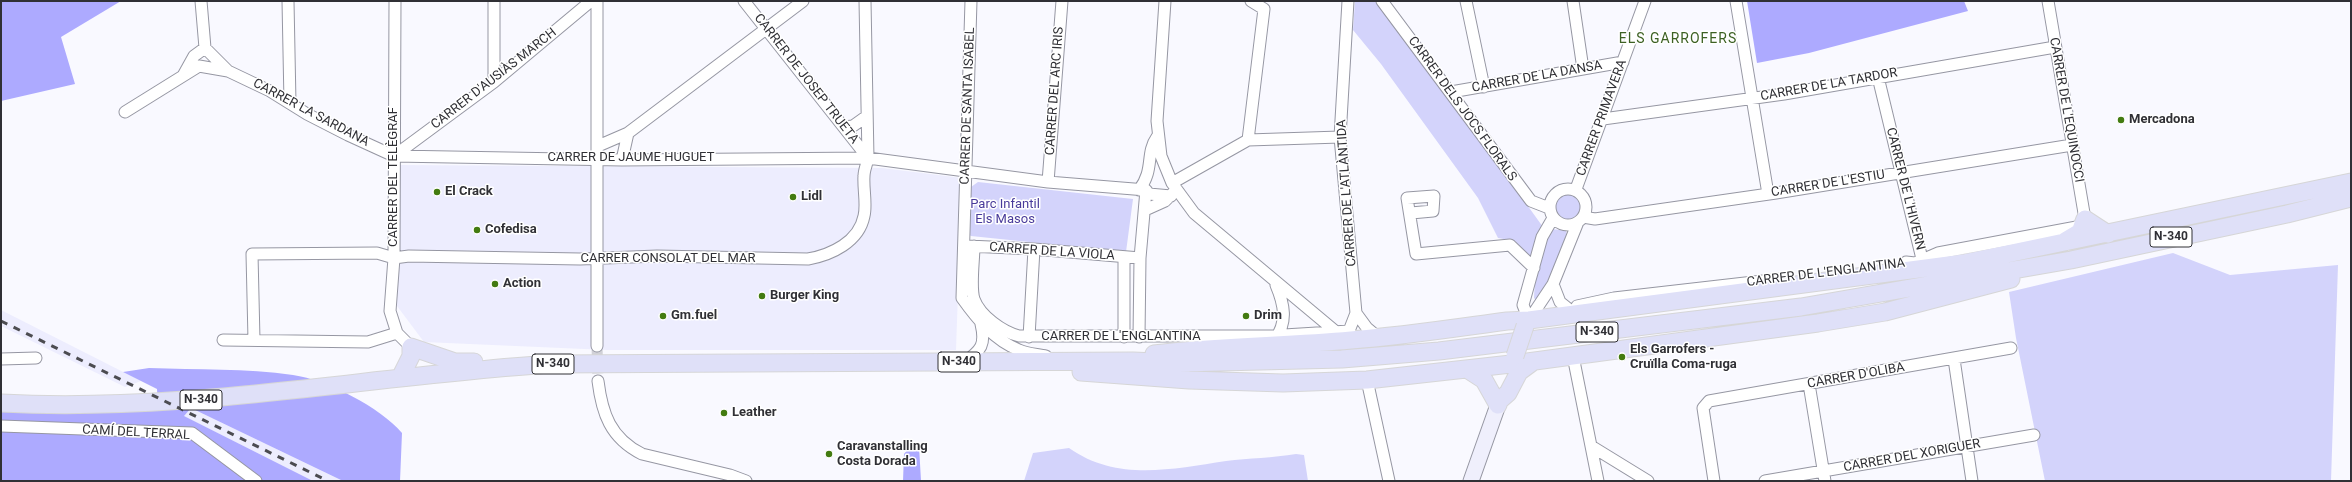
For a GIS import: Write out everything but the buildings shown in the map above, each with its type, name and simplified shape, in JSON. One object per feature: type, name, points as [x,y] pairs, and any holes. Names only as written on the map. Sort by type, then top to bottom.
[{"type":"main road","points":[[1133,361],[1150,354],[1275,340],[1350,336],[1379,338],[1507,321],[1527,323],[1571,311],[1964,263],[2351,182]]},
{"type":"main road","name":"N-340","points":[[1,403],[77,406],[146,404],[276,393],[499,367],[551,364],[1133,361],[1179,363],[1342,359],[1439,351],[1801,307],[2056,263],[2287,214],[2351,198]]},
{"type":"main road","points":[[2055,245],[2080,232],[2084,222],[2108,234]]},
{"type":"main road","points":[[1054,362],[1064,371],[1189,380],[1283,383],[1367,380],[1467,369],[1514,360],[1573,356],[1818,323],[1885,312],[2041,271],[2056,263]]},
{"type":"main road","points":[[1499,403],[1527,323]]},
{"type":"main road","points":[[400,378],[410,356],[411,346],[455,362],[484,362],[499,367]]},
{"type":"main road","points":[[1499,403],[1508,393],[1519,372],[1538,359]]},
{"type":"main road","points":[[1467,369],[1484,380],[1499,403]]},
{"type":"street","points":[[201,1],[205,48]]},
{"type":"street","points":[[288,1],[290,103]]},
{"type":"street","name":"CARRER DEL TELÈGRAF","points":[[395,1],[394,258],[390,311],[397,333],[411,346]]},
{"type":"street","points":[[494,1],[494,82]]},
{"type":"street","name":"CARRER D'AUSIÀS MARCH","points":[[394,156],[494,82],[591,1]]},
{"type":"street","points":[[597,1],[597,346]]},
{"type":"street","name":"CARRER DE JOSEP TRUETA","points":[[744,1],[868,158]]},
{"type":"street","points":[[598,146],[628,133],[803,1]]},
{"type":"street","name":"CARRER CONSOLAT DEL MAR","points":[[394,258],[409,256],[597,258],[657,256],[808,259],[820,257],[839,248],[856,235],[864,216],[864,175],[868,158],[865,1]]},
{"type":"street","name":"CARRER DE SANTA ISABEL","points":[[971,1],[966,170],[969,246],[962,298],[981,324],[1019,350],[1054,357],[1054,362]]},
{"type":"street","name":"CARRER DEL ARC IRIS","points":[[1048,182],[1062,1]]},
{"type":"street","points":[[1165,1],[1157,120],[1161,156],[1174,189],[1194,213],[1275,283],[1335,332]]},
{"type":"street","points":[[1248,140],[1264,9],[1251,1]]},
{"type":"street","name":"CARRER DE L'ATLÀNTIDA","points":[[1348,1],[1340,137],[1356,313],[1350,336]]},
{"type":"street","name":"CARRER DELS JOCS FLORALS","points":[[1382,1],[1531,201],[1551,213]]},
{"type":"street","points":[[1466,1],[1484,87]]},
{"type":"street","points":[[1574,1],[1583,69]]},
{"type":"street","name":"CARRER PRIMAVERA","points":[[1576,190],[1645,1]]},
{"type":"street","points":[[1736,1],[1751,99],[1768,194]]},
{"type":"street","name":"CARRER DE L'EQUINOCCI","points":[[2048,1],[2084,222]]},
{"type":"street","name":"CARRER DE LA TARDOR","points":[[1603,119],[1751,99],[2055,47]]},
{"type":"street","name":"CARRER LA SARDANA","points":[[184,74],[194,56],[205,48],[228,71]]},
{"type":"street","name":"CARRER DE LA DANSA","points":[[1451,92],[1623,62]]},
{"type":"street","name":"CARRER LA SARDANA","points":[[125,112],[199,66],[228,71],[270,91],[348,135],[394,156]]},
{"type":"street","name":"CARRER DE L'HIVERN","points":[[1878,77],[1922,259],[1934,262],[1956,260],[1964,263]]},
{"type":"street","points":[[844,127],[853,126],[867,116]]},
{"type":"street","points":[[622,160],[628,133]]},
{"type":"street","points":[[1139,337],[1140,258],[1145,210],[1142,190],[1149,174],[1153,144],[1158,137]]},
{"type":"street","points":[[1145,210],[1165,201],[1174,189],[1248,140],[1340,137]]},
{"type":"street","name":"CARRER DE L'ESTIU","points":[[1581,220],[1768,194],[2072,145]]},
{"type":"street","name":"CARRER DE JAUME HUGUET","points":[[394,156],[622,160],[868,158],[1048,182],[1142,190],[1149,194],[1174,189]]},
{"type":"street","points":[[1568,188],[1576,190],[1586,200],[1586,210],[1553,284],[1527,323],[1523,305],[1542,237],[1551,213],[1552,198],[1556,193],[1568,188]]},
{"type":"street","points":[[1411,213],[1416,254],[1510,245],[1534,268]]},
{"type":"street","points":[[1551,213],[1564,225],[1581,220]]},
{"type":"street","name":"CARRER DE L'ENGLANTINA","points":[[1571,311],[1614,298],[1907,262],[1915,263],[1938,253],[2084,222]]},
{"type":"street","name":"CARRER DE L'ENGLANTINA","points":[[969,246],[973,293],[979,308],[1009,334],[1029,337],[1268,336],[1275,340],[1335,332],[1350,336]]},
{"type":"street","name":"CARRER DE LA VIOLA","points":[[969,246],[1034,249],[1140,258]]},
{"type":"street","points":[[1029,337],[1034,249]]},
{"type":"street","points":[[254,340],[252,254],[377,253],[394,258]]},
{"type":"street","points":[[1124,257],[1124,337]]},
{"type":"street","points":[[1275,283],[1282,298],[1284,312],[1283,325],[1275,340]]},
{"type":"street","points":[[1553,284],[1556,296],[1571,311]]},
{"type":"street","points":[[1356,313],[1367,328],[1379,338]]},
{"type":"street","points":[[964,362],[978,352],[982,344],[983,334],[981,324]]},
{"type":"street","points":[[223,340],[368,342],[397,333]]},
{"type":"street","name":"CARRER D'OLIBA","points":[[1714,481],[1703,408],[1709,401],[2011,348]]},
{"type":"street","points":[[1573,356],[1598,481]]},
{"type":"street","points":[[1,359],[36,358]]},
{"type":"street","points":[[1954,359],[1972,481]]},
{"type":"street","points":[[1367,380],[1389,481]]},
{"type":"street","points":[[598,381],[605,418],[624,441],[641,448],[647,454],[730,475],[746,481]]},
{"type":"street","points":[[1809,384],[1824,476]]},
{"type":"street","points":[[1471,481],[1499,403]]},
{"type":"street","name":"CAMÍ DEL TERRAL","points":[[1,426],[192,433],[256,481]]},
{"type":"street","name":"CARRER DEL XORIGUER","points":[[1766,481],[1824,476],[2034,435]]},
{"type":"street","points":[[1591,446],[1648,481]]},
{"type":"shaded area","points":[[1,1],[121,1],[61,37],[75,84],[1,101]]},
{"type":"shaded area","points":[[1747,1],[1964,1],[1968,11],[1809,53],[1757,63]]},
{"type":"shaded area","points":[[398,165],[882,168],[962,178],[956,350],[607,350],[424,342],[397,306]]},
{"type":"shaded area","points":[[1,310],[141,381],[125,387],[1,326]]},
{"type":"shaded area","points":[[149,368],[239,370],[293,375],[307,378],[337,389],[367,405],[392,423],[402,433],[400,481],[343,481],[191,408],[184,416],[313,481],[1,481],[1,412],[158,409],[157,389],[123,372]]},
{"type":"shaded area","points":[[191,408],[343,481],[313,481],[183,416]]},
{"type":"shaded area","points":[[919,446],[921,481],[903,481],[904,454],[910,447]]},
{"type":"green space","points":[[1355,1],[1380,1],[1543,227],[1532,259],[1515,241],[1498,238],[1478,198],[1381,64],[1353,30]]},
{"type":"green space","name":"Parc Infantil Els Masos","points":[[978,182],[1133,199],[1126,252],[971,236],[968,234],[971,187]]},
{"type":"green space","points":[[1568,194],[1577,198],[1581,207],[1577,216],[1568,220],[1559,216],[1555,207],[1559,198]]},
{"type":"green space","points":[[1553,229],[1566,231],[1569,240],[1537,301],[1534,298],[1539,262],[1548,236]]},
{"type":"green space","points":[[2173,253],[2230,275],[2338,265],[2331,481],[2045,481],[2016,338],[2009,292]]},
{"type":"green space","points":[[1069,448],[1087,459],[1106,466],[1145,470],[1185,467],[1296,454],[1304,455],[1308,481],[1024,481],[1033,453]]},
{"type":"tunnel","points":[[597,346],[598,381]]},
{"type":"railway","points":[[1,321],[328,481]]},
{"type":"place","name":"Mercadona","points":[[2121,120]]},
{"type":"place","name":"El Crack","points":[[437,192]]},
{"type":"place","name":"Lidl","points":[[793,197]]},
{"type":"place","name":"Cofedisa","points":[[477,230]]},
{"type":"place","name":"Action","points":[[495,284]]},
{"type":"place","name":"Burger King","points":[[762,296]]},
{"type":"place","name":"Gm.fuel","points":[[663,316]]},
{"type":"place","name":"Drim","points":[[1246,316]]},
{"type":"place","name":"Els Garrofers - Cruïlla Coma-ruga","points":[[1622,357]]},
{"type":"place","name":"Leather","points":[[724,413]]},
{"type":"place","name":"Caravanstalling Costa Dorada","points":[[829,454]]},
{"type":"district","name":"ELS GARROFERS","points":[[1678,39]]}]
